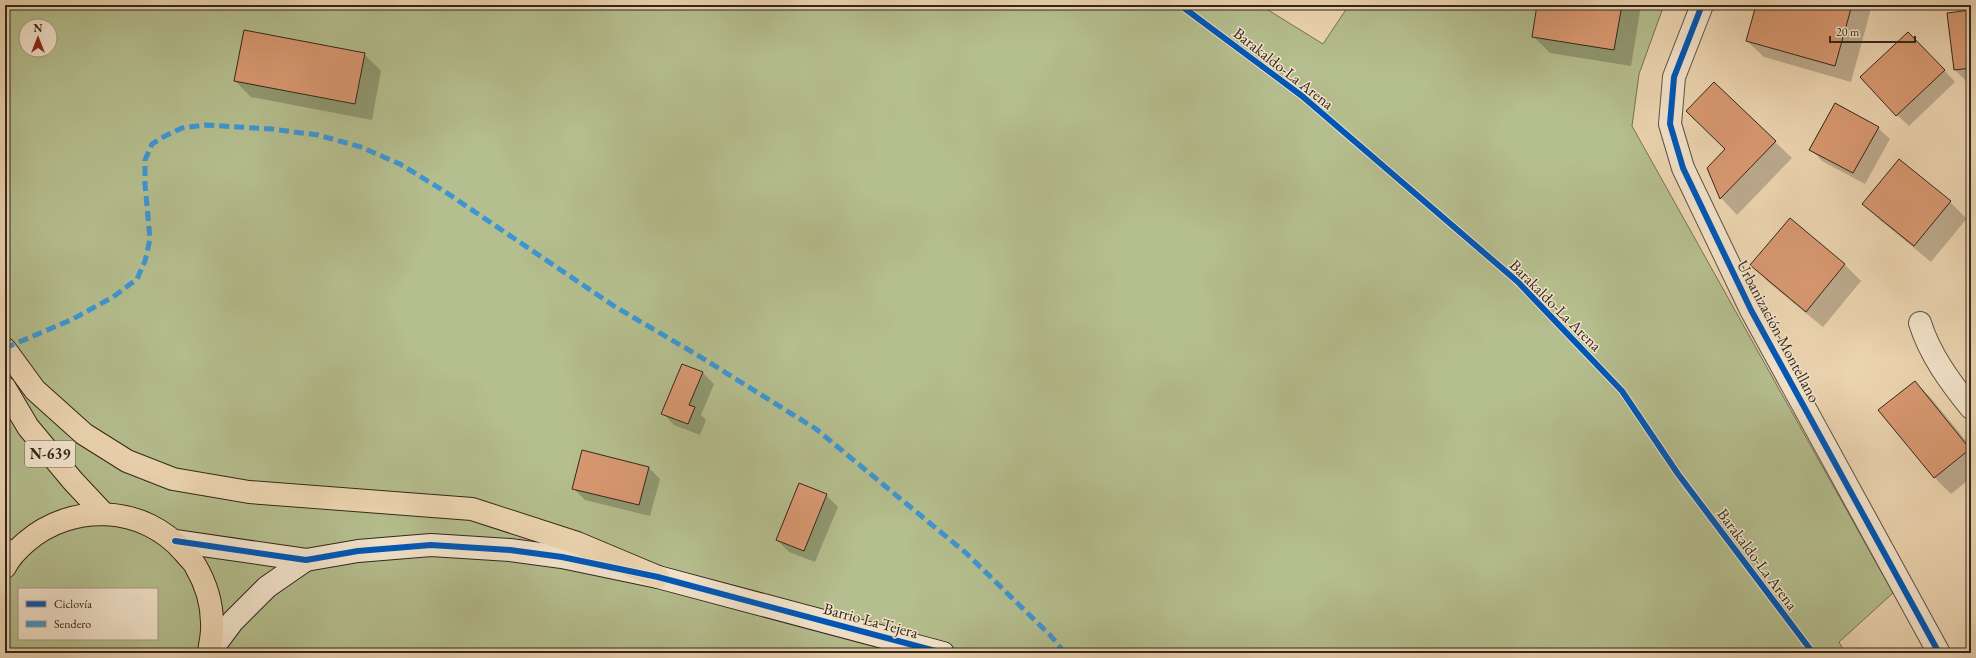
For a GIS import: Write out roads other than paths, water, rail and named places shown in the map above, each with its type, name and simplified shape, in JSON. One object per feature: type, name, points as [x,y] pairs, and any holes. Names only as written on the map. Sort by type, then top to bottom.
[{"type":"main road","points":[[5,349],[35,390],[84,434],[127,461],[172,479],[249,492],[472,510],[577,542],[658,578]]},
{"type":"main road","name":"N-639","points":[[5,388],[28,427],[73,481],[103,513]]},
{"type":"main road","points":[[6,560],[19,548],[49,526],[66,518],[84,514],[103,513],[129,517],[153,526],[175,541],[195,565],[208,593],[212,623],[209,653]]},
{"type":"street","name":"Urbanización Montellano","points":[[1702,5],[1674,77],[1670,124],[1683,168],[1751,310],[1939,653]]},
{"type":"street","points":[[1920,323],[1927,343],[1955,388],[1971,408]]},
{"type":"street","points":[[175,541],[306,560]]},
{"type":"street","name":"Barrio La Tejera","points":[[306,560],[358,551],[401,547],[472,546],[562,557],[658,578],[792,612],[943,653]]},
{"type":"street","points":[[209,653],[237,616],[267,587],[306,560]]}]
